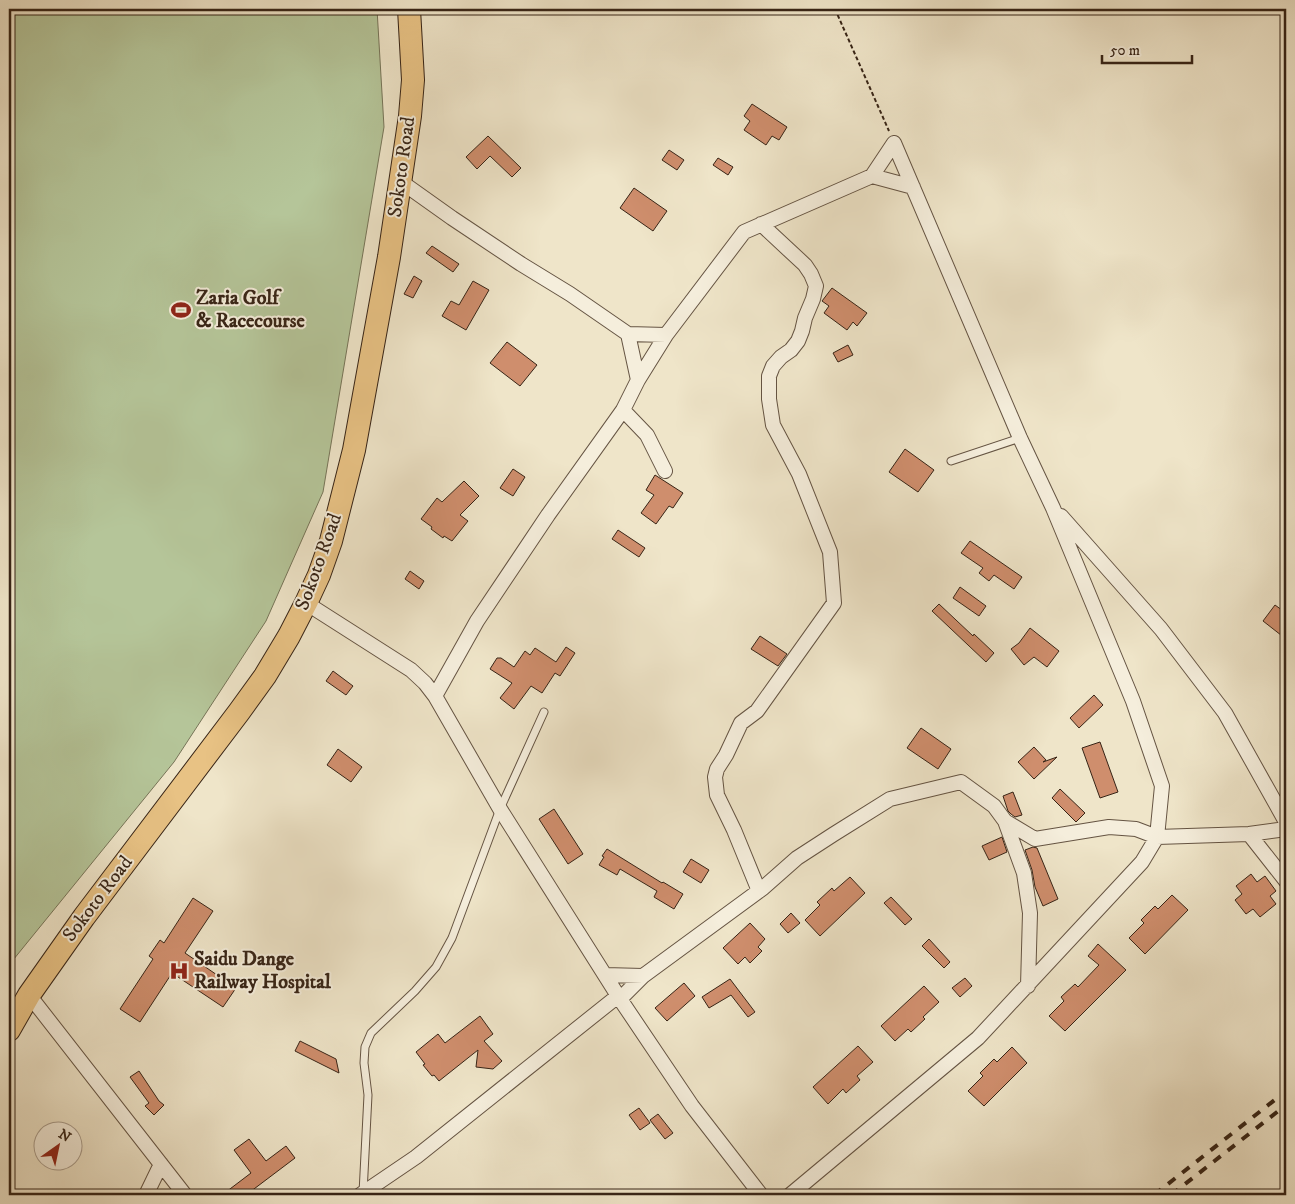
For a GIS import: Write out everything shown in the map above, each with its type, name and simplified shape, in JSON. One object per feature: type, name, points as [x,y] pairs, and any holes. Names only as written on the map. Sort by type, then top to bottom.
[{"type":"main road","name":"Sokoto Road","points":[[19,998],[17,988],[73,909],[253,668],[294,597],[306,569],[318,536],[341,445],[376,253],[397,112],[399,76],[396,9]]},
{"type":"main road","name":"Sokoto Road","points":[[9,1030],[19,998],[84,917],[234,720],[265,676],[289,636],[319,575],[331,541],[354,450],[389,257],[410,116],[413,80],[409,9]]},
{"type":"street","points":[[435,696],[477,621],[623,410],[638,380],[666,335],[744,232],[872,176],[894,143]]},
{"type":"street","points":[[790,1195],[978,1038],[1142,862],[1157,837],[1162,786],[1133,701],[1053,508],[1020,438],[894,143]]},
{"type":"street","points":[[872,176],[913,187]]},
{"type":"street","points":[[400,181],[452,218],[628,334],[666,335]]},
{"type":"street","points":[[759,891],[734,830],[717,795],[715,778],[717,769],[726,755],[741,723],[757,711],[834,603],[830,552],[799,474],[773,425],[769,399],[769,376],[773,366],[791,350],[798,340],[816,286],[805,265],[761,224]]},
{"type":"street","points":[[628,334],[638,380]]},
{"type":"street","points":[[623,410],[647,435],[665,471]]},
{"type":"street","points":[[1053,508],[1161,629],[1225,713],[1286,822]]},
{"type":"street","points":[[306,603],[411,670],[435,696],[500,809],[619,998],[692,1106],[761,1195]]},
{"type":"street","points":[[362,1194],[416,1157],[619,998],[643,976],[759,891],[797,858],[890,799],[961,782],[994,806],[1005,821],[1024,873],[1030,914],[1028,986]]},
{"type":"street","points":[[1005,821],[1034,839],[1109,827],[1136,829],[1157,837],[1249,834],[1286,829]]},
{"type":"street","points":[[1249,834],[1286,881]]},
{"type":"street","points":[[605,975],[643,976]]},
{"type":"street","points":[[19,998],[161,1164],[185,1195]]},
{"type":"street","points":[[146,1195],[161,1164]]},
{"type":"lane","points":[[951,461],[1020,438]]},
{"type":"lane","points":[[362,1194],[368,1095],[364,1063],[365,1047],[371,1033],[436,968],[452,938],[500,809],[544,712]]},
{"type":"path","points":[[835,9],[894,143]]},
{"type":"green space","name":"Zaria Golf & Racecourse","points":[[9,9],[377,9],[384,127],[323,492],[266,621],[174,762],[9,965]]},
{"type":"building","points":[[752,104],[787,127],[779,140],[772,136],[766,145],[744,130],[750,121],[744,116]]},
{"type":"building","points":[[488,136],[521,168],[512,177],[490,156],[477,169],[466,157]]},
{"type":"building","points":[[669,150],[684,160],[677,170],[662,160]]},
{"type":"building","points":[[718,158],[733,167],[728,175],[713,165]]},
{"type":"building","points":[[634,188],[667,211],[653,231],[620,208]]},
{"type":"building","points":[[432,246],[459,264],[453,272],[426,253]]},
{"type":"building","points":[[414,276],[422,281],[413,298],[404,294]]},
{"type":"building","points":[[473,281],[489,290],[466,330],[442,316],[451,301],[459,305]]},
{"type":"building","points":[[832,288],[867,313],[857,326],[853,322],[847,330],[824,313],[829,306],[822,301]]},
{"type":"building","points":[[507,342],[537,365],[520,386],[490,363]]},
{"type":"building","points":[[848,345],[853,355],[838,362],[833,353]]},
{"type":"building","points":[[905,449],[934,470],[918,492],[889,472]]},
{"type":"building","points":[[513,469],[525,477],[513,496],[500,488]]},
{"type":"building","points":[[655,475],[683,493],[673,508],[669,506],[656,524],[641,513],[654,495],[646,490]]},
{"type":"building","points":[[464,481],[479,496],[460,515],[468,521],[452,541],[444,536],[443,538],[421,519],[437,498],[442,502]]},
{"type":"building","points":[[618,530],[645,548],[639,557],[612,539]]},
{"type":"building","points":[[970,541],[1022,577],[1014,589],[994,575],[989,581],[979,573],[983,568],[961,553]]},
{"type":"building","points":[[410,571],[424,581],[419,589],[405,579]]},
{"type":"building","points":[[960,587],[986,606],[979,616],[953,598]]},
{"type":"building","points":[[939,604],[994,653],[986,662],[932,611]]},
{"type":"building","points":[[1275,605],[1286,613],[1286,639],[1263,621]]},
{"type":"building","points":[[1030,628],[1059,651],[1047,667],[1034,657],[1024,665],[1011,649],[1019,643]]},
{"type":"building","points":[[760,636],[787,654],[778,666],[751,649]]},
{"type":"building","points":[[566,647],[575,653],[560,676],[555,673],[542,693],[531,686],[514,709],[500,698],[512,683],[490,669],[497,658],[501,658],[514,667],[525,651],[530,655],[535,648],[556,662]]},
{"type":"building","points":[[333,671],[353,686],[346,695],[326,681]]},
{"type":"building","points":[[1094,695],[1103,705],[1079,728],[1070,718]]},
{"type":"building","points":[[921,728],[951,749],[938,769],[907,748]]},
{"type":"building","points":[[1100,742],[1118,792],[1100,798],[1082,748]]},
{"type":"building","points":[[1034,747],[1046,760],[1043,762],[1057,757],[1034,779],[1018,762]]},
{"type":"building","points":[[338,749],[362,767],[351,782],[327,765]]},
{"type":"building","points":[[1060,789],[1085,813],[1076,822],[1052,798]]},
{"type":"building","points":[[1013,792],[1022,815],[1015,817],[1008,811],[1003,796]]},
{"type":"building","points":[[554,809],[583,854],[568,864],[539,819]]},
{"type":"building","points":[[1002,837],[1007,852],[989,860],[982,846]]},
{"type":"building","points":[[1033,847],[1037,848],[1058,899],[1043,906],[1035,887],[1032,870],[1025,850]]},
{"type":"building","points":[[607,849],[683,894],[674,909],[654,897],[657,891],[620,869],[617,875],[599,865]]},
{"type":"building","points":[[691,859],[709,870],[701,883],[683,872]]},
{"type":"building","points":[[1251,874],[1257,882],[1265,876],[1276,891],[1270,896],[1276,904],[1260,917],[1253,909],[1246,914],[1235,900],[1242,894],[1236,886]]},
{"type":"building","points":[[850,877],[865,893],[820,936],[805,920],[820,905],[817,902],[832,888],[834,891]]},
{"type":"building","points":[[1172,895],[1188,910],[1145,954],[1129,938],[1144,923],[1141,920],[1155,906],[1158,909]]},
{"type":"building","points":[[891,897],[912,919],[905,925],[884,903]]},
{"type":"building","points":[[193,898],[213,911],[185,953],[236,988],[223,1007],[172,973],[140,1022],[120,1009],[153,959],[149,956],[160,940],[164,943]]},
{"type":"building","points":[[791,913],[800,923],[788,933],[780,924]]},
{"type":"building","points":[[750,923],[765,939],[758,947],[762,951],[750,963],[745,957],[738,964],[723,948]]},
{"type":"building","points":[[929,939],[950,962],[944,968],[922,946]]},
{"type":"building","points":[[1098,944],[1126,970],[1065,1031],[1049,1016],[1064,1001],[1061,997],[1075,984],[1078,987],[1099,965],[1088,956]]},
{"type":"building","points":[[965,978],[972,986],[960,997],[952,988]]},
{"type":"building","points":[[730,979],[755,1012],[748,1017],[731,995],[709,1008],[702,997]]},
{"type":"building","points":[[684,983],[695,996],[667,1021],[655,1008]]},
{"type":"building","points":[[924,986],[939,1002],[911,1032],[908,1029],[895,1041],[881,1026]]},
{"type":"building","points":[[480,1016],[493,1034],[484,1041],[502,1061],[493,1069],[476,1067],[478,1050],[439,1081],[423,1065],[425,1064],[416,1052],[438,1034],[445,1043]]},
{"type":"building","points":[[300,1041],[336,1059],[339,1073],[295,1051]]},
{"type":"building","points":[[858,1046],[873,1062],[857,1076],[860,1080],[846,1093],[843,1089],[828,1104],[813,1087]]},
{"type":"building","points":[[1012,1047],[1027,1063],[984,1106],[968,1091],[983,1076],[980,1073],[994,1059],[997,1062]]},
{"type":"building","points":[[139,1071],[159,1101],[164,1105],[154,1115],[145,1106],[149,1103],[130,1077]]},
{"type":"building","points":[[639,1108],[650,1123],[640,1130],[629,1115]]},
{"type":"building","points":[[658,1114],[673,1133],[665,1139],[650,1120]]},
{"type":"building","points":[[249,1139],[266,1161],[286,1146],[295,1158],[246,1195],[222,1195],[251,1173],[234,1150]]},
{"type":"railway","points":[[1154,1195],[1286,1091]]},
{"type":"railway","points":[[1171,1195],[1286,1105]]},
{"type":"place","name":"Zaria Golf & Racecourse","points":[[181,310]]},
{"type":"place","name":"Saidu Dange Railway Hospital","points":[[179,971]]}]
